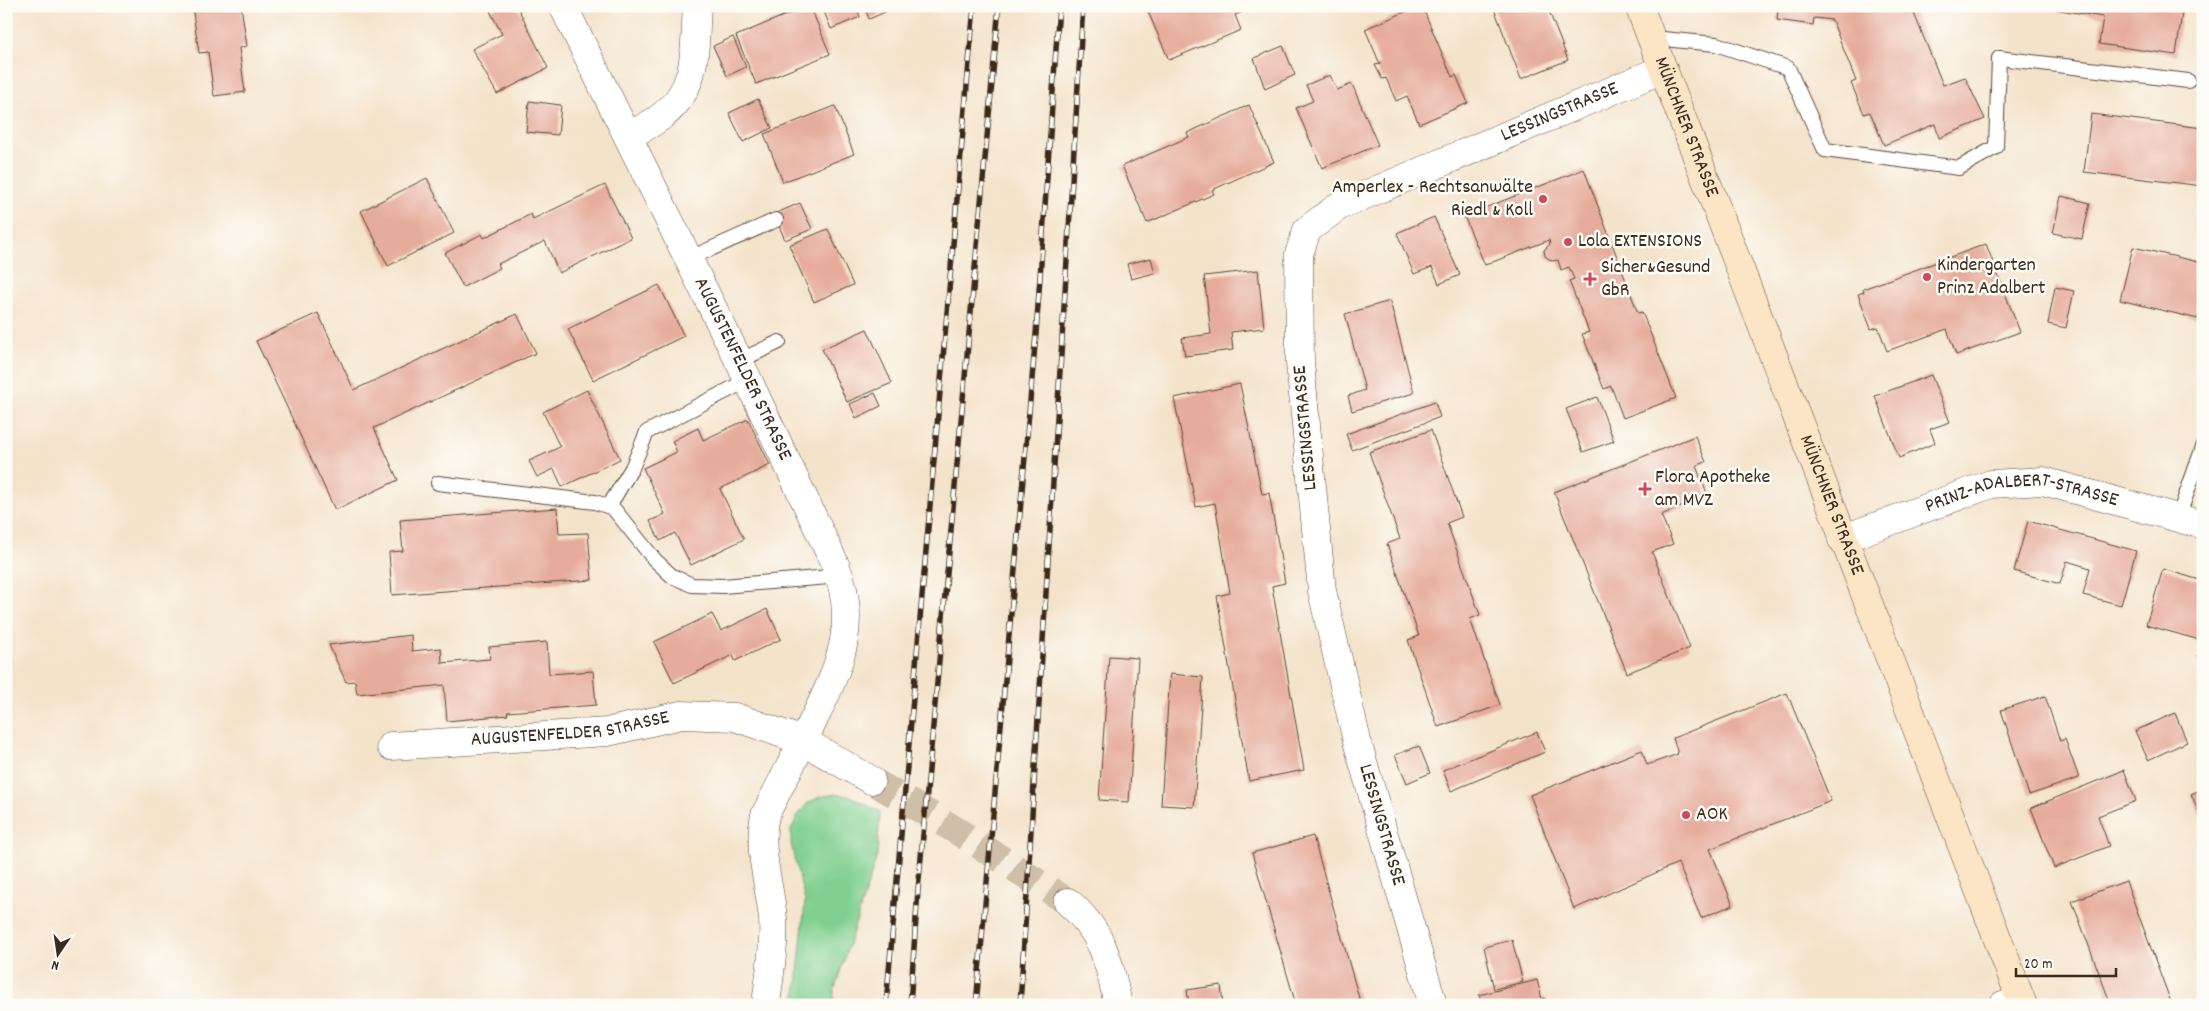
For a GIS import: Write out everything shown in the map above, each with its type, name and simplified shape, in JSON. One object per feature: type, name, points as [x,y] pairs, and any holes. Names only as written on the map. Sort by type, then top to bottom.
[{"type":"main road","name":"MÜNCHNER STRASSE","points":[[1639,6],[2016,1003]]},
{"type":"street","name":"AUGUSTENFELDER STRASSE","points":[[563,6],[629,136],[743,370],[840,576],[846,610],[846,632],[842,656],[836,674],[803,741]]},
{"type":"street","points":[[629,136],[663,116],[686,90],[694,64],[697,6]]},
{"type":"street","name":"LESSINGSTRASSE","points":[[1433,1005],[1357,741],[1322,591],[1300,363],[1299,254],[1307,230],[1339,206],[1663,69]]},
{"type":"street","name":"PRINZ-ADALBERT-STRASSE","points":[[1842,539],[1991,484],[2030,481],[2042,481],[2190,521]]},
{"type":"street","name":"AUGUSTENFELDER STRASSE","points":[[391,746],[607,732],[681,715],[735,717],[803,741],[871,780]]},
{"type":"street","points":[[766,1005],[774,928],[763,855],[763,826],[765,815],[803,741]]},
{"type":"street","points":[[1068,902],[1090,922],[1100,938],[1118,1005]]},
{"type":"lane","points":[[1652,38],[1716,44],[1788,68],[1825,150],[1959,168],[1996,147],[2000,58],[2188,82]]},
{"type":"lane","points":[[688,259],[776,220]]},
{"type":"lane","points":[[609,506],[632,468],[647,432],[743,370],[779,342]]},
{"type":"lane","points":[[2190,521],[2203,447]]},
{"type":"lane","points":[[438,483],[595,502],[609,506],[613,508],[654,558],[672,576],[692,585],[723,586],[840,576]]},
{"type":"green space","points":[[835,794],[850,796],[880,812],[877,856],[834,991],[833,1005],[795,1005],[805,901],[791,844],[791,830],[798,815],[807,804],[819,797]]},
{"type":"building","points":[[192,6],[241,6],[247,46],[239,48],[245,92],[214,96],[208,52],[199,53]]},
{"type":"building","points":[[498,6],[517,6],[548,68],[497,94],[472,49],[502,34],[490,11]]},
{"type":"building","points":[[810,6],[830,54],[756,84],[736,36]]},
{"type":"building","points":[[822,6],[856,6],[860,17],[831,29]]},
{"type":"building","points":[[864,6],[899,6],[869,19]]},
{"type":"building","points":[[1257,6],[1235,15],[1241,30],[1169,60],[1146,7]]},
{"type":"building","points":[[1422,6],[1452,77],[1456,75],[1468,103],[1419,124],[1407,96],[1396,101],[1386,78],[1382,79],[1375,65],[1380,64],[1365,29]]},
{"type":"building","points":[[1493,6],[1547,6],[1568,60],[1521,79]]},
{"type":"building","points":[[1758,6],[1911,6],[1943,85],[1965,77],[1985,119],[1939,138],[1935,124],[1884,145],[1870,112],[1864,114],[1851,83],[1856,81],[1832,20],[1814,18],[1813,25],[1777,20],[1778,10]]},
{"type":"building","points":[[2035,6],[2183,6],[2176,55],[2099,44],[2103,17]]},
{"type":"building","points":[[733,37],[746,67],[727,76],[713,46]]},
{"type":"building","points":[[1283,46],[1295,75],[1265,89],[1254,58]]},
{"type":"building","points":[[1330,75],[1337,90],[1352,84],[1378,145],[1322,168],[1296,108],[1313,101],[1306,85]]},
{"type":"building","points":[[758,99],[772,128],[743,142],[729,113]]},
{"type":"building","points":[[529,101],[561,105],[558,135],[526,132]]},
{"type":"building","points":[[1249,105],[1274,162],[1212,190],[1214,194],[1147,223],[1122,166],[1189,137],[1187,133]]},
{"type":"building","points":[[835,106],[854,154],[783,182],[764,134]]},
{"type":"building","points":[[2091,114],[2203,128],[2203,186],[2084,172]]},
{"type":"building","points":[[1584,169],[1638,313],[1642,312],[1676,398],[1623,418],[1611,386],[1604,389],[1582,334],[1589,332],[1569,281],[1574,279],[1569,267],[1561,270],[1558,260],[1552,261],[1545,256],[1544,250],[1550,244],[1549,240],[1485,265],[1464,216]]},
{"type":"building","points":[[427,178],[454,233],[388,266],[361,211]]},
{"type":"building","points":[[605,185],[631,238],[559,273],[545,241],[498,264],[500,268],[463,287],[445,253],[482,234],[484,238],[531,214],[533,219]]},
{"type":"building","points":[[2061,196],[2090,203],[2082,239],[2053,233]]},
{"type":"building","points":[[800,203],[812,229],[785,240],[774,214]]},
{"type":"building","points":[[1434,217],[1460,275],[1439,284],[1432,267],[1414,274],[1397,233]]},
{"type":"building","points":[[828,229],[853,285],[814,302],[789,245]]},
{"type":"building","points":[[1986,244],[2020,332],[1956,355],[1947,329],[1887,351],[1878,327],[1871,329],[1858,294],[1864,292],[1863,289]]},
{"type":"building","points":[[2133,247],[2203,263],[2203,297],[2198,319],[2120,300]]},
{"type":"building","points":[[1151,258],[1155,273],[1131,279],[1127,264]]},
{"type":"building","points":[[1258,270],[1264,328],[1231,332],[1233,350],[1185,356],[1182,338],[1211,334],[1204,276]]},
{"type":"building","points":[[659,285],[684,336],[593,380],[568,329]]},
{"type":"building","points":[[2055,287],[2074,291],[2066,328],[2048,324]]},
{"type":"building","points":[[1390,301],[1414,393],[1352,411],[1348,396],[1365,390],[1345,314]]},
{"type":"building","points":[[318,313],[354,390],[517,314],[536,353],[374,428],[398,480],[335,510],[256,341]]},
{"type":"building","points":[[867,329],[892,383],[847,402],[822,349]]},
{"type":"building","points":[[1931,375],[1950,422],[1930,429],[1935,443],[1899,458],[1875,396]]},
{"type":"building","points":[[1240,384],[1262,494],[1269,493],[1285,583],[1272,586],[1304,770],[1249,781],[1217,596],[1230,593],[1215,503],[1196,507],[1174,398]]},
{"type":"building","points":[[587,390],[620,459],[562,487],[554,469],[537,477],[529,461],[560,447],[543,412]]},
{"type":"building","points":[[875,393],[881,406],[856,418],[850,404]]},
{"type":"building","points":[[1597,397],[1614,441],[1583,452],[1566,409]]},
{"type":"building","points":[[1435,402],[1440,417],[1352,450],[1346,434]]},
{"type":"building","points":[[748,419],[770,465],[720,489],[744,539],[691,565],[675,533],[660,541],[650,521],[665,514],[643,468],[677,452],[672,441],[698,428],[703,440]]},
{"type":"building","points":[[1431,430],[1462,517],[1447,523],[1480,615],[1470,619],[1500,705],[1438,727],[1408,640],[1419,636],[1387,544],[1400,539],[1369,452]]},
{"type":"building","points":[[1695,436],[1706,462],[1696,466],[1708,496],[1661,515],[1673,544],[1652,552],[1690,648],[1627,673],[1554,492]]},
{"type":"building","points":[[557,508],[559,534],[588,533],[592,580],[392,595],[389,552],[403,551],[400,520]]},
{"type":"building","points":[[2028,521],[2136,551],[2121,605],[2083,595],[2090,568],[2067,561],[2060,584],[2014,571]]},
{"type":"building","points":[[2163,569],[2203,581],[2203,641],[2146,625]]},
{"type":"building","points":[[767,609],[781,639],[735,661],[733,655],[674,683],[654,642],[712,614],[721,631]]},
{"type":"building","points":[[411,635],[412,651],[441,648],[442,663],[490,659],[489,647],[547,642],[549,674],[593,671],[596,705],[507,712],[508,715],[447,721],[444,685],[357,694],[355,681],[346,682],[329,645]]},
{"type":"building","points":[[2203,642],[2203,658],[2198,656]]},
{"type":"building","points":[[1109,656],[1138,658],[1129,802],[1099,800]]},
{"type":"building","points":[[1170,674],[1203,677],[1194,807],[1161,805]]},
{"type":"building","points":[[1787,693],[1831,801],[1710,849],[1733,905],[1701,918],[1678,863],[1574,909],[1530,795],[1642,750],[1647,765],[1678,754],[1673,738]]},
{"type":"building","points":[[2045,696],[2060,741],[2065,739],[2079,778],[2029,795],[2001,710]]},
{"type":"building","points":[[2175,713],[2187,742],[2148,760],[2135,731]]},
{"type":"building","points":[[1537,732],[1545,752],[1451,791],[1443,770]]},
{"type":"building","points":[[1419,746],[1430,773],[1407,783],[1395,755]]},
{"type":"building","points":[[2124,770],[2136,801],[2098,816],[2109,846],[2054,868],[2031,808]]},
{"type":"building","points":[[2203,789],[2203,822],[2191,794]]},
{"type":"building","points":[[1313,836],[1361,1005],[1296,1005],[1252,853]]},
{"type":"building","points":[[2126,881],[2172,1005],[2111,1005],[2072,901]]},
{"type":"building","points":[[1512,940],[1523,982],[1494,989],[1484,947]]},
{"type":"building","points":[[1537,980],[1542,999],[1545,998],[1547,1005],[1482,1005],[1479,995]]},
{"type":"building","points":[[1221,985],[1223,1005],[1189,1005],[1187,990]]},
{"type":"tunnel","points":[[871,780],[954,829],[1068,902]]},
{"type":"railway","points":[[886,1005],[974,6]]},
{"type":"railway","points":[[910,1005],[918,890],[999,6]]},
{"type":"railway","points":[[976,1005],[1036,334],[1059,6]]},
{"type":"railway","points":[[1020,1005],[1083,6]]},
{"type":"place","name":"Amperlex - Rechtsanwälte Riedl & Koll","points":[[1543,199]]},
{"type":"place","name":"Lola EXTENSIONS","points":[[1568,242]]},
{"type":"place","name":"Kindergarten Prinz Adalbert","points":[[1927,277]]},
{"type":"place","name":"Sicher&Gesund GbR","points":[[1590,279]]},
{"type":"place","name":"Flora Apotheke am MVZ","points":[[1645,489]]},
{"type":"place","name":"AOK","points":[[1686,815]]}]
